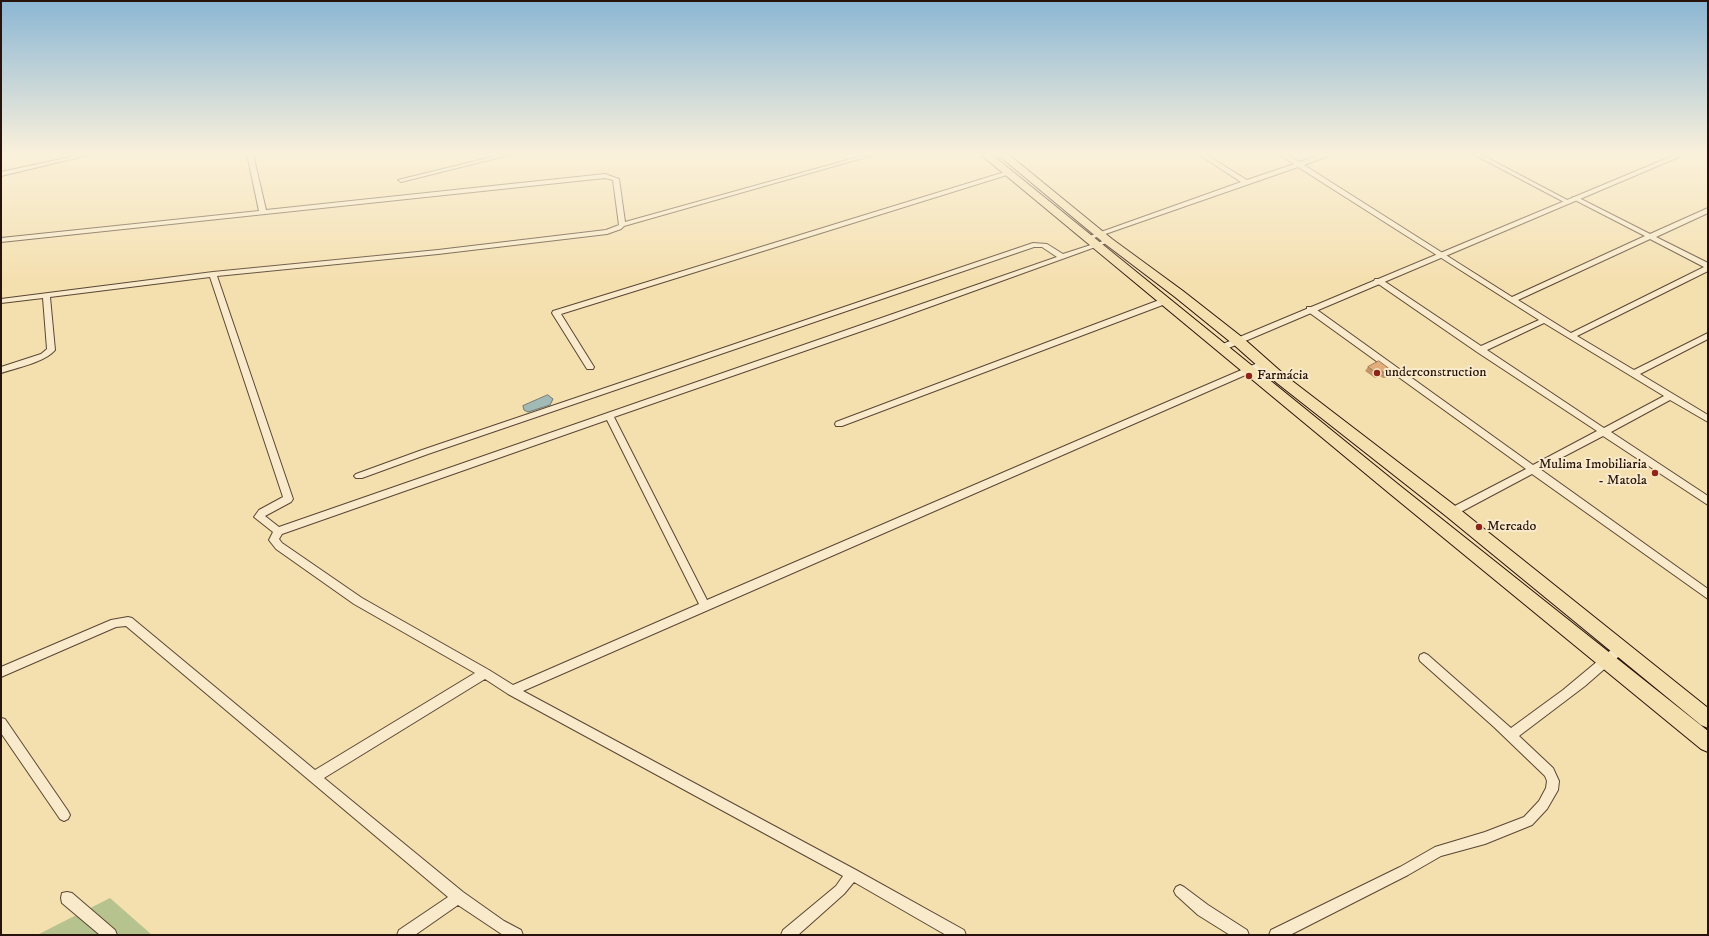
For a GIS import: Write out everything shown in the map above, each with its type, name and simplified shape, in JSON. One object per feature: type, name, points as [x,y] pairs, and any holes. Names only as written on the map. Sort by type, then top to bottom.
[{"type":"highway","points":[[1042,198],[1099,240],[1179,294],[1238,341],[1256,367],[1394,489],[1708,743]]},
{"type":"highway","points":[[1051,198],[1164,301],[1221,348],[1256,367],[1452,512],[1708,719]]},
{"type":"street","points":[[260,198],[263,212]]},
{"type":"street","points":[[1,240],[399,198]]},
{"type":"street","points":[[618,198],[622,225]]},
{"type":"street","points":[[1,301],[213,274],[438,252],[607,232],[615,230],[622,225],[719,198]]},
{"type":"street","points":[[590,367],[556,312],[928,198]]},
{"type":"street","points":[[959,935],[852,874],[512,691],[485,672],[358,601],[279,546],[274,540],[278,531],[1062,257],[1099,240],[1206,198]]},
{"type":"street","points":[[1352,198],[1544,320],[1707,417]]},
{"type":"street","points":[[1567,198],[1651,237],[1708,267]]},
{"type":"street","points":[[1221,348],[1310,309],[1578,198]]},
{"type":"street","points":[[1512,300],[1708,210]]},
{"type":"street","points":[[359,476],[425,452],[1033,245],[1040,243],[1045,244],[1062,257]]},
{"type":"street","points":[[1571,336],[1708,267]]},
{"type":"street","points":[[213,274],[288,500],[262,513],[259,517],[278,531]]},
{"type":"street","points":[[1378,281],[1708,501]]},
{"type":"street","points":[[1,370],[39,358],[49,353],[51,350],[46,295]]},
{"type":"street","points":[[839,424],[1164,301]]},
{"type":"street","points":[[1310,309],[1708,595]]},
{"type":"street","points":[[1480,350],[1544,320]]},
{"type":"street","points":[[1633,374],[1708,336]]},
{"type":"street","points":[[512,691],[1256,367]]},
{"type":"street","points":[[1452,512],[1671,396]]},
{"type":"street","points":[[610,415],[706,606]]},
{"type":"street","points":[[1,672],[115,623],[128,621],[458,897],[500,926],[516,935]]},
{"type":"street","points":[[1510,735],[1608,661],[1621,648]]},
{"type":"street","points":[[1276,935],[1404,871],[1440,851],[1485,838],[1528,820],[1543,805],[1552,790],[1553,781],[1549,772],[1424,658]]},
{"type":"street","points":[[315,778],[485,672]]},
{"type":"street","points":[[1,723],[64,815]]},
{"type":"street","points":[[788,935],[840,890],[852,874]]},
{"type":"street","points":[[1180,891],[1202,910],[1242,935]]},
{"type":"street","points":[[404,935],[458,897]]},
{"type":"street","points":[[67,898],[110,935]]},
{"type":"green space","points":[[110,898],[152,935],[37,935]]},
{"type":"water","points":[[548,395],[553,399],[550,405],[528,412],[524,410],[523,406]]},
{"type":"building","points":[[1379,361],[1391,370],[1391,374],[1386,374],[1382,371],[1378,374],[1368,367]]},
{"type":"place","name":"underconstruction","points":[[1377,373]]},
{"type":"place","name":"Farmácia","points":[[1249,376]]},
{"type":"place","name":"Mulima Imobiliaria - Matola","points":[[1655,473]]},
{"type":"place","name":"Mercado","points":[[1479,527]]}]
